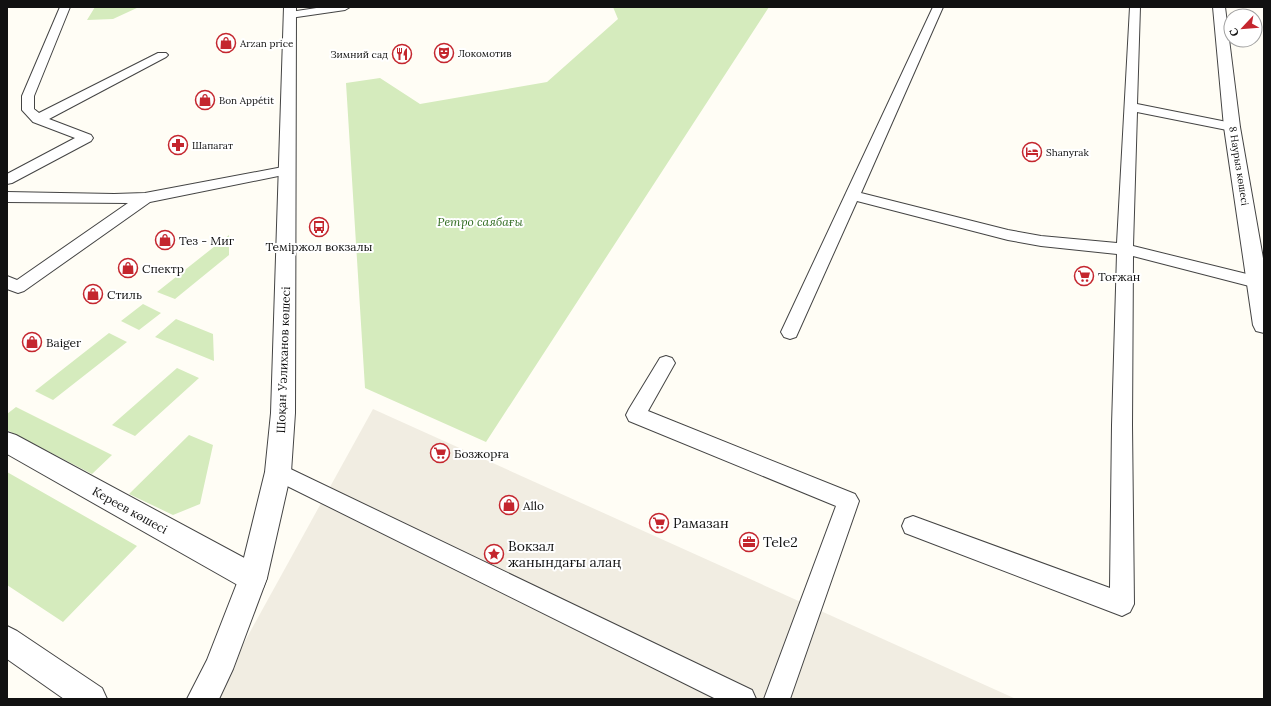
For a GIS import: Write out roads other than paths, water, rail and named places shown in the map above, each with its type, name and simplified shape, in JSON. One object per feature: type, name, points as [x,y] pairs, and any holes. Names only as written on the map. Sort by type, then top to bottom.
[{"type":"street","name":"8 Наурыз көшесі","points":[[1219,7],[1232,127],[1264,325]]},
{"type":"street","name":"Шоқан Уәлиханов көшесі","points":[[203,699],[218,669],[253,578],[278,472],[283,413],[290,11]]},
{"type":"street","name":"Кереев көшесі","points":[[7,442],[253,578]]},
{"type":"street","points":[[7,641],[92,699]]},
{"type":"lane","points":[[7,180],[86,138],[38,119],[28,110],[28,96],[65,7]]},
{"type":"lane","points":[[290,11],[345,7]]},
{"type":"lane","points":[[790,332],[938,7]]},
{"type":"lane","points":[[913,526],[1122,604],[1122,425],[1125,249],[1135,7]]},
{"type":"lane","points":[[38,119],[162,55]]},
{"type":"lane","points":[[1131,107],[1232,127]]},
{"type":"lane","points":[[7,197],[145,198],[288,170]]},
{"type":"lane","points":[[852,195],[1008,235],[1048,242],[1125,249],[1257,282]]},
{"type":"lane","points":[[7,282],[18,287],[145,198]]},
{"type":"lane","points":[[666,363],[636,415],[848,501],[777,699]]},
{"type":"lane","points":[[278,472],[743,699]]},
{"type":"place","name":"Arzan price","points":[[226,43]]},
{"type":"place","name":"Локомотив","points":[[444,53]]},
{"type":"place","name":"Зимний сад","points":[[402,54]]},
{"type":"place","name":"Bon Appétit","points":[[205,100]]},
{"type":"place","name":"Шапагат","points":[[178,145]]},
{"type":"place","name":"Shanyrak","points":[[1032,152]]},
{"type":"place","name":"Теміржол вокзалы","points":[[319,227]]},
{"type":"place","name":"Тез - Миг","points":[[165,240]]},
{"type":"place","name":"Спектр","points":[[128,268]]},
{"type":"place","name":"Тоғжан","points":[[1084,276]]},
{"type":"place","name":"Стиль","points":[[93,294]]},
{"type":"place","name":"Baiger","points":[[32,342]]},
{"type":"place","name":"Бозжорға","points":[[440,453]]},
{"type":"place","name":"Allo","points":[[509,505]]},
{"type":"place","name":"Рамазан","points":[[659,523]]},
{"type":"place","name":"Tele2","points":[[749,542]]},
{"type":"place","name":"Вокзал жанындағы алаң","points":[[494,554]]},
{"type":"park label","name":"Ретро саябағы","points":[[480,221]]}]
